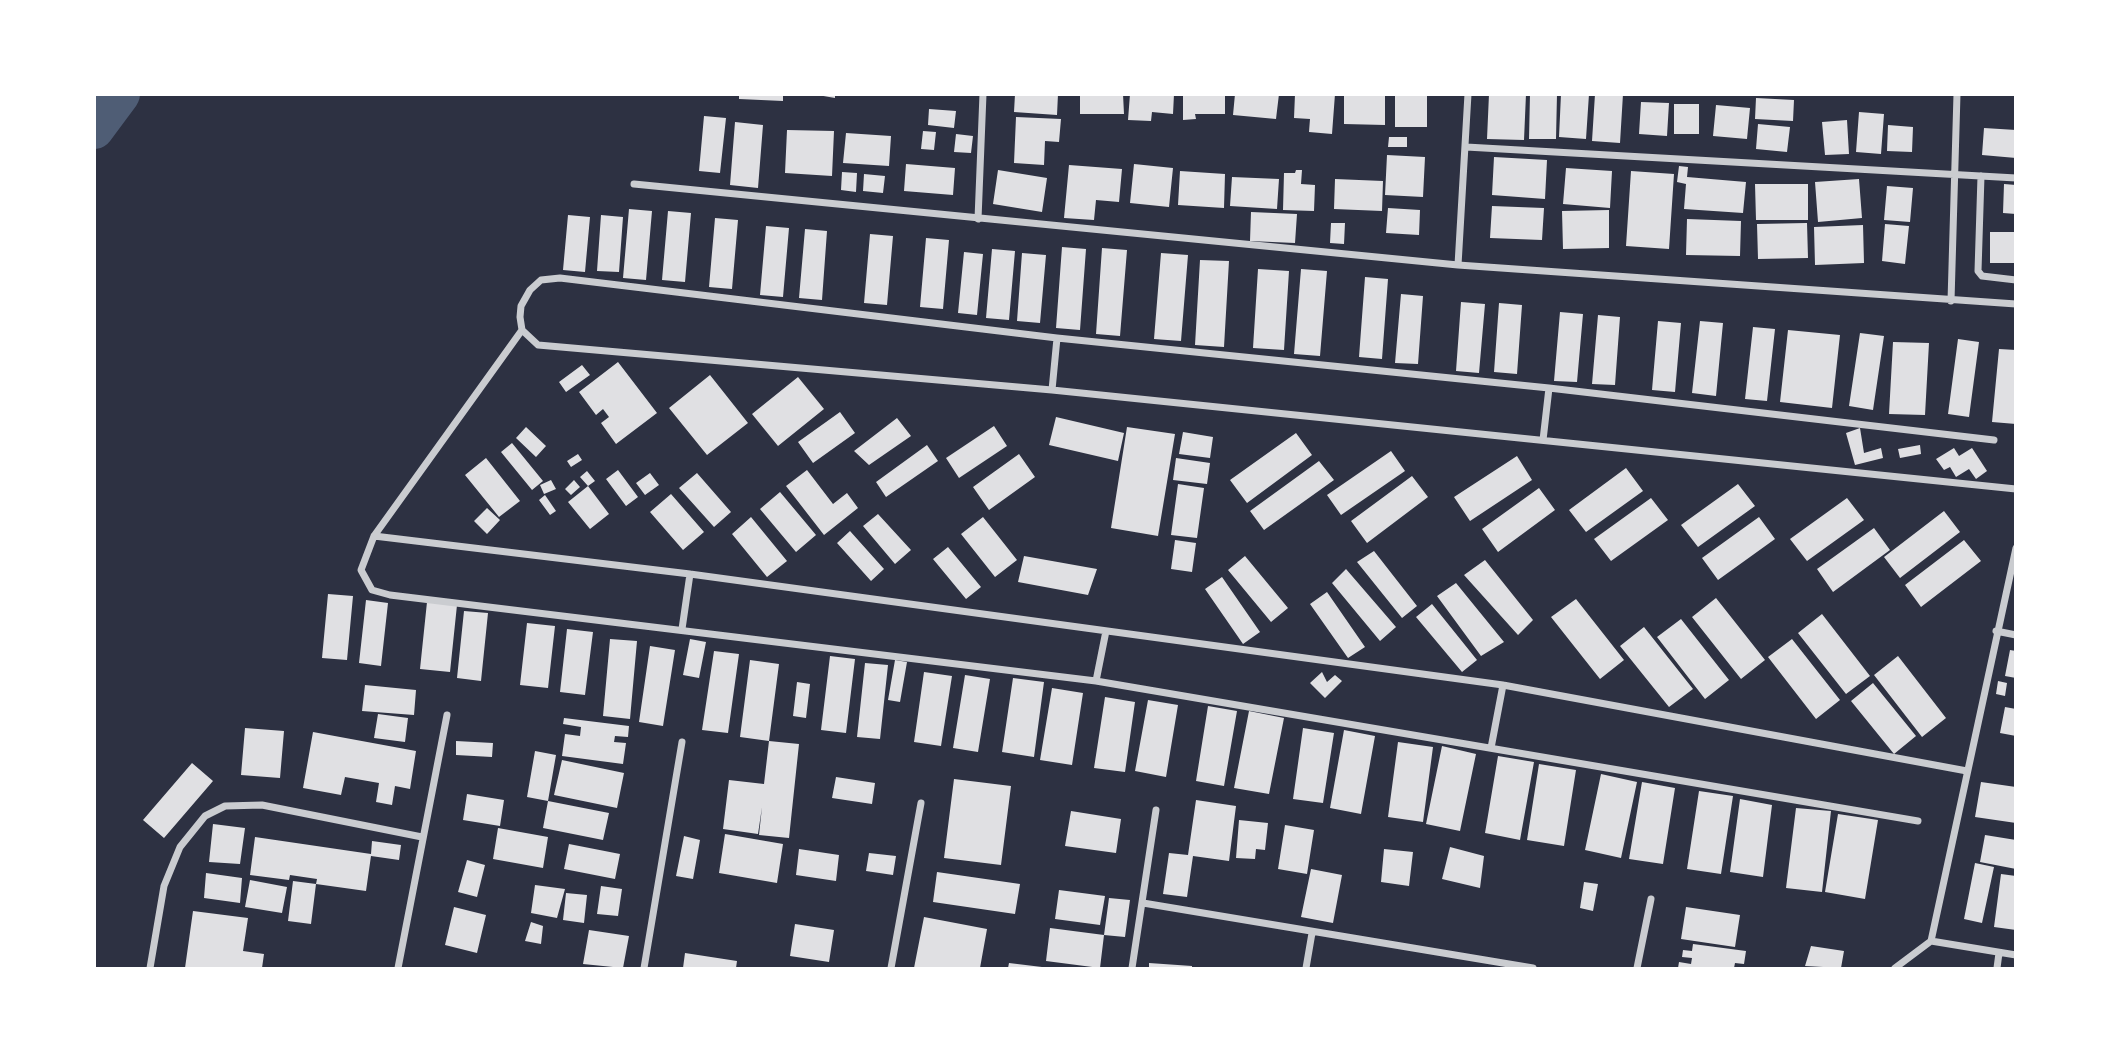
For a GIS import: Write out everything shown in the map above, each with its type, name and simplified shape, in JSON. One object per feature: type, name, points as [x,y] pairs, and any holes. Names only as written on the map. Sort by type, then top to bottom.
[{"type":"street","points":[[978,219],[983,94]]},
{"type":"street","points":[[1458,265],[1468,94]]},
{"type":"street","points":[[1951,300],[1957,94]]},
{"type":"street","points":[[1466,147],[2015,178]]},
{"type":"street","points":[[1981,176],[1978,271],[1991,278],[2015,280]]},
{"type":"street","points":[[634,184],[1458,265],[2015,304]]},
{"type":"street","points":[[1917,821],[1096,681],[390,595],[373,590],[361,570],[374,536],[522,330],[521,306],[530,290],[541,280],[560,278],[1057,338],[1549,388],[1994,440]]},
{"type":"street","points":[[522,330],[538,345],[1052,390],[2015,489]]},
{"type":"street","points":[[1052,390],[1057,338]]},
{"type":"street","points":[[1543,440],[1549,388]]},
{"type":"street","points":[[374,536],[690,574],[1503,685],[1968,771]]},
{"type":"street","points":[[1895,968],[1931,941],[2015,548]]},
{"type":"street","points":[[682,629],[690,574]]},
{"type":"street","points":[[1096,681],[1106,631]]},
{"type":"street","points":[[1996,631],[2015,635]]},
{"type":"street","points":[[1490,748],[1503,685]]},
{"type":"street","points":[[398,968],[447,715]]},
{"type":"street","points":[[644,968],[682,742]]},
{"type":"street","points":[[891,968],[921,803]]},
{"type":"street","points":[[150,968],[164,886],[180,847],[205,816],[225,806],[262,805],[422,836]]},
{"type":"street","points":[[1132,968],[1156,810]]},
{"type":"street","points":[[1637,968],[1651,899]]},
{"type":"street","points":[[1143,903],[1533,968]]},
{"type":"street","points":[[1306,968],[1312,933]]},
{"type":"street","points":[[1931,941],[2015,955]]},
{"type":"street","points":[[1997,968],[1999,953]]},
{"type":"street","points":[[1472,968],[1473,959]]},
{"type":"building","points":[[739,94],[783,94],[783,101],[739,99]]},
{"type":"building","points":[[812,94],[835,94],[835,98]]},
{"type":"building","points":[[1015,94],[1058,94],[1057,115],[1014,112]]},
{"type":"building","points":[[1080,94],[1123,94],[1124,114],[1080,114]]},
{"type":"building","points":[[1130,94],[1174,94],[1173,114],[1152,112],[1151,121],[1128,120]]},
{"type":"building","points":[[1183,94],[1225,94],[1225,114],[1195,114],[1196,119],[1183,120]]},
{"type":"building","points":[[1235,94],[1279,94],[1276,119],[1233,115]]},
{"type":"building","points":[[1295,94],[1335,94],[1332,134],[1309,132],[1310,119],[1294,118]]},
{"type":"building","points":[[1344,94],[1385,95],[1385,125],[1344,124]]},
{"type":"building","points":[[1395,94],[1427,95],[1427,127],[1395,127]]},
{"type":"building","points":[[1489,94],[1526,94],[1524,140],[1487,139]]},
{"type":"building","points":[[1530,94],[1557,94],[1556,139],[1529,139]]},
{"type":"building","points":[[1561,94],[1589,94],[1586,139],[1559,137]]},
{"type":"building","points":[[1595,94],[1623,94],[1620,143],[1592,141]]},
{"type":"building","points":[[1756,98],[1794,100],[1793,121],[1755,119]]},
{"type":"building","points":[[1641,102],[1669,103],[1667,136],[1639,134]]},
{"type":"building","points":[[1674,104],[1699,104],[1699,134],[1674,134]]},
{"type":"building","points":[[1716,105],[1750,108],[1747,139],[1713,136]]},
{"type":"building","points":[[929,109],[956,111],[954,128],[928,125]]},
{"type":"building","points":[[1859,112],[1884,114],[1881,154],[1856,152]]},
{"type":"building","points":[[704,116],[726,118],[720,173],[699,171]]},
{"type":"building","points":[[1016,117],[1061,119],[1059,142],[1045,141],[1044,165],[1014,163]]},
{"type":"building","points":[[1847,120],[1849,154],[1825,155],[1822,122]]},
{"type":"building","points":[[735,122],[763,125],[758,188],[730,185]]},
{"type":"building","points":[[1758,124],[1790,127],[1787,152],[1756,149]]},
{"type":"building","points":[[1888,125],[1913,127],[1912,152],[1887,151]]},
{"type":"building","points":[[1984,128],[2016,130],[2016,158],[1982,155]]},
{"type":"building","points":[[787,130],[834,131],[832,176],[785,173]]},
{"type":"building","points":[[923,131],[936,132],[934,150],[921,149]]},
{"type":"building","points":[[846,133],[891,136],[889,166],[843,163]]},
{"type":"building","points":[[956,134],[973,136],[971,153],[954,152]]},
{"type":"building","points":[[1389,137],[1407,137],[1407,147],[1388,147]]},
{"type":"building","points":[[1387,155],[1425,157],[1423,197],[1385,195]]},
{"type":"building","points":[[1494,157],[1547,160],[1545,199],[1492,195]]},
{"type":"building","points":[[906,164],[955,168],[953,195],[904,191]]},
{"type":"building","points":[[1134,164],[1173,168],[1169,207],[1130,203]]},
{"type":"building","points":[[1069,165],[1122,169],[1119,202],[1096,200],[1094,220],[1064,218]]},
{"type":"building","points":[[1679,166],[1688,167],[1687,177],[1746,182],[1743,213],[1684,209],[1686,184],[1677,182]]},
{"type":"building","points":[[1566,168],[1612,171],[1610,208],[1563,204]]},
{"type":"building","points":[[998,170],[1047,178],[1042,212],[993,204]]},
{"type":"building","points":[[1296,170],[1302,170],[1301,184],[1315,185],[1314,211],[1283,210],[1284,173],[1295,173]]},
{"type":"building","points":[[1180,171],[1225,174],[1224,208],[1178,205]]},
{"type":"building","points":[[1631,171],[1674,174],[1669,249],[1626,246]]},
{"type":"building","points":[[842,172],[857,173],[856,192],[841,190]]},
{"type":"building","points":[[864,174],[885,176],[883,193],[863,191]]},
{"type":"building","points":[[1232,177],[1279,179],[1277,209],[1230,206]]},
{"type":"building","points":[[1335,179],[1383,181],[1382,211],[1334,209]]},
{"type":"building","points":[[1859,179],[1862,218],[1818,222],[1815,182]]},
{"type":"building","points":[[1755,184],[1808,184],[1808,220],[1756,220]]},
{"type":"building","points":[[2004,184],[2016,185],[2016,214],[2003,213]]},
{"type":"building","points":[[1887,186],[1913,188],[1910,222],[1884,220]]},
{"type":"building","points":[[1492,206],[1544,208],[1542,240],[1490,238]]},
{"type":"building","points":[[1388,208],[1420,210],[1419,235],[1386,233]]},
{"type":"building","points":[[629,209],[652,211],[646,280],[623,278]]},
{"type":"building","points":[[1609,210],[1609,248],[1563,249],[1562,211]]},
{"type":"building","points":[[668,211],[691,213],[685,282],[662,280]]},
{"type":"building","points":[[1251,212],[1297,214],[1295,243],[1250,241]]},
{"type":"building","points":[[568,215],[590,217],[585,272],[563,270]]},
{"type":"building","points":[[601,215],[623,217],[619,272],[597,271]]},
{"type":"building","points":[[715,218],[738,220],[732,289],[709,287]]},
{"type":"building","points":[[1687,219],[1741,221],[1740,256],[1686,255]]},
{"type":"building","points":[[1331,223],[1345,223],[1344,244],[1330,243]]},
{"type":"building","points":[[1807,223],[1808,258],[1758,259],[1757,224]]},
{"type":"building","points":[[1885,224],[1909,226],[1905,264],[1882,261]]},
{"type":"building","points":[[1863,225],[1864,263],[1815,265],[1814,227]]},
{"type":"building","points":[[766,226],[789,228],[783,297],[760,295]]},
{"type":"building","points":[[805,229],[827,231],[822,300],[799,298]]},
{"type":"building","points":[[1990,232],[2016,232],[2016,263],[1990,263]]},
{"type":"building","points":[[870,234],[893,236],[887,305],[864,303]]},
{"type":"building","points":[[926,238],[949,240],[943,309],[920,307]]},
{"type":"building","points":[[1062,247],[1086,249],[1080,330],[1056,328]]},
{"type":"building","points":[[1102,248],[1127,250],[1120,336],[1096,334]]},
{"type":"building","points":[[992,249],[1015,251],[1009,320],[986,318]]},
{"type":"building","points":[[964,252],[983,254],[977,315],[958,313]]},
{"type":"building","points":[[1022,253],[1046,255],[1040,323],[1017,321]]},
{"type":"building","points":[[1161,253],[1188,255],[1181,341],[1154,339]]},
{"type":"building","points":[[1200,260],[1229,261],[1224,347],[1195,345]]},
{"type":"building","points":[[1258,269],[1289,271],[1284,350],[1253,348]]},
{"type":"building","points":[[1301,269],[1327,271],[1320,356],[1294,354]]},
{"type":"building","points":[[1365,277],[1388,279],[1382,359],[1359,357]]},
{"type":"building","points":[[1401,294],[1423,296],[1418,364],[1395,363]]},
{"type":"building","points":[[1461,302],[1485,304],[1479,373],[1456,371]]},
{"type":"building","points":[[1499,303],[1522,305],[1517,374],[1494,372]]},
{"type":"building","points":[[1560,312],[1583,314],[1577,382],[1554,381]]},
{"type":"building","points":[[1598,315],[1620,317],[1615,385],[1592,384]]},
{"type":"building","points":[[1658,321],[1681,323],[1675,392],[1652,390]]},
{"type":"building","points":[[1700,321],[1723,323],[1716,396],[1692,393]]},
{"type":"building","points":[[1753,327],[1775,329],[1767,401],[1745,399]]},
{"type":"building","points":[[1788,330],[1840,335],[1832,408],[1780,402]]},
{"type":"building","points":[[1860,333],[1884,336],[1873,410],[1849,406]]},
{"type":"building","points":[[1958,339],[1979,342],[1969,417],[1948,414]]},
{"type":"building","points":[[1893,342],[1929,343],[1925,415],[1889,414]]},
{"type":"building","points":[[1999,349],[2016,350],[2016,424],[1992,422]]},
{"type":"building","points":[[618,362],[657,413],[616,444],[601,423],[609,417],[603,409],[596,415],[579,392]]},
{"type":"building","points":[[582,365],[590,375],[566,392],[559,382]]},
{"type":"building","points":[[710,375],[748,423],[707,455],[669,408]]},
{"type":"building","points":[[798,377],[824,409],[778,446],[752,414]]},
{"type":"building","points":[[840,412],[855,433],[813,463],[798,442]]},
{"type":"building","points":[[1056,417],[1124,433],[1118,461],[1049,445]]},
{"type":"building","points":[[897,418],[911,436],[869,465],[854,451]]},
{"type":"building","points":[[994,426],[1007,446],[959,478],[946,458]]},
{"type":"building","points":[[526,427],[546,446],[536,457],[516,438]]},
{"type":"building","points":[[1127,427],[1175,434],[1158,536],[1111,528]]},
{"type":"building","points":[[1860,428],[1864,453],[1881,448],[1883,458],[1855,465],[1846,433]]},
{"type":"building","points":[[1183,432],[1213,437],[1210,458],[1179,454]]},
{"type":"building","points":[[1296,433],[1312,455],[1247,503],[1230,480]]},
{"type":"building","points":[[512,443],[543,481],[532,490],[501,452]]},
{"type":"building","points":[[927,445],[938,461],[886,497],[876,482]]},
{"type":"building","points":[[1920,445],[1921,454],[1900,458],[1898,449]]},
{"type":"building","points":[[1954,448],[1959,456],[1972,448],[1987,471],[1976,479],[1969,469],[1956,477],[1950,467],[1944,470],[1936,459]]},
{"type":"building","points":[[1391,451],[1405,471],[1341,515],[1327,495]]},
{"type":"building","points":[[578,454],[582,460],[571,467],[567,461]]},
{"type":"building","points":[[1019,454],[1035,477],[989,510],[973,487]]},
{"type":"building","points":[[1517,456],[1532,480],[1470,521],[1454,497]]},
{"type":"building","points":[[486,458],[520,501],[499,517],[465,475]]},
{"type":"building","points":[[1176,458],[1210,463],[1207,484],[1173,480]]},
{"type":"building","points":[[1319,461],[1334,480],[1264,530],[1250,511]]},
{"type":"building","points":[[1626,468],[1643,491],[1586,532],[1569,510]]},
{"type":"building","points":[[618,470],[638,497],[626,506],[606,479]]},
{"type":"building","points":[[807,470],[833,504],[847,493],[858,508],[824,535],[786,486]]},
{"type":"building","points":[[587,471],[595,481],[588,486],[580,477]]},
{"type":"building","points":[[650,473],[659,485],[645,495],[636,483]]},
{"type":"building","points":[[697,473],[731,512],[714,527],[679,488]]},
{"type":"building","points":[[1412,476],[1428,497],[1367,543],[1351,521]]},
{"type":"building","points":[[551,480],[556,489],[544,494],[540,485]]},
{"type":"building","points":[[574,480],[580,487],[571,495],[565,489]]},
{"type":"building","points":[[1178,484],[1204,488],[1197,538],[1171,535]]},
{"type":"building","points":[[1738,484],[1755,506],[1698,547],[1681,525]]},
{"type":"building","points":[[588,486],[609,514],[590,529],[568,502]]},
{"type":"building","points":[[1539,488],[1555,510],[1498,552],[1482,529]]},
{"type":"building","points":[[780,492],[816,535],[796,552],[760,509]]},
{"type":"building","points":[[671,494],[704,532],[683,550],[650,512]]},
{"type":"building","points":[[545,495],[556,511],[550,515],[539,500]]},
{"type":"building","points":[[1651,498],[1668,520],[1611,561],[1594,539]]},
{"type":"building","points":[[1847,498],[1864,520],[1807,561],[1790,539]]},
{"type":"building","points":[[487,508],[500,520],[487,534],[474,521]]},
{"type":"building","points":[[1944,511],[1960,532],[1900,578],[1884,557]]},
{"type":"building","points":[[878,514],[911,550],[895,564],[863,526]]},
{"type":"building","points":[[751,517],[787,561],[767,577],[732,534]]},
{"type":"building","points":[[983,517],[1017,560],[995,577],[961,534]]},
{"type":"building","points":[[1759,517],[1775,539],[1718,580],[1702,558]]},
{"type":"building","points":[[1874,528],[1890,550],[1833,592],[1817,569]]},
{"type":"building","points":[[850,531],[884,569],[871,581],[837,543]]},
{"type":"building","points":[[1175,540],[1196,543],[1192,572],[1171,569]]},
{"type":"building","points":[[1964,540],[1981,561],[1921,607],[1905,585]]},
{"type":"building","points":[[948,547],[981,587],[966,599],[933,559]]},
{"type":"building","points":[[1374,551],[1417,606],[1402,618],[1357,562]]},
{"type":"building","points":[[1024,556],[1097,569],[1088,595],[1018,582]]},
{"type":"building","points":[[1245,556],[1288,608],[1271,622],[1228,570]]},
{"type":"building","points":[[1485,560],[1533,620],[1518,635],[1464,575]]},
{"type":"building","points":[[1346,569],[1396,627],[1380,641],[1332,583]]},
{"type":"building","points":[[1222,577],[1260,632],[1243,644],[1205,589]]},
{"type":"building","points":[[1456,583],[1504,642],[1481,656],[1437,596]]},
{"type":"building","points":[[1327,592],[1365,647],[1348,658],[1310,604]]},
{"type":"building","points":[[328,594],[353,596],[347,660],[322,658]]},
{"type":"building","points":[[1716,598],[1765,660],[1741,679],[1692,617]]},
{"type":"building","points":[[1576,599],[1624,660],[1600,679],[1551,617]]},
{"type":"building","points":[[366,600],[388,603],[381,666],[359,663]]},
{"type":"building","points":[[427,602],[457,605],[450,672],[420,669]]},
{"type":"building","points":[[1432,604],[1477,660],[1462,672],[1416,617]]},
{"type":"building","points":[[464,611],[488,613],[481,681],[457,678]]},
{"type":"building","points":[[1822,614],[1870,676],[1846,694],[1798,633]]},
{"type":"building","points":[[1681,619],[1729,680],[1705,699],[1657,637]]},
{"type":"building","points":[[527,623],[555,626],[548,688],[520,685]]},
{"type":"building","points":[[1644,627],[1693,689],[1669,707],[1620,646]]},
{"type":"building","points":[[567,629],[593,632],[585,695],[560,692]]},
{"type":"building","points":[[610,639],[637,641],[630,719],[603,716]]},
{"type":"building","points":[[690,639],[706,642],[699,678],[683,675]]},
{"type":"building","points":[[1792,639],[1840,700],[1816,719],[1768,657]]},
{"type":"building","points":[[650,646],[675,650],[663,726],[639,722]]},
{"type":"building","points":[[2010,650],[2016,651],[2016,678],[2005,676]]},
{"type":"building","points":[[714,651],[739,654],[728,733],[702,730]]},
{"type":"building","points":[[830,656],[855,659],[846,733],[821,730]]},
{"type":"building","points":[[1898,656],[1946,718],[1922,737],[1874,675]]},
{"type":"building","points":[[750,660],[779,664],[769,741],[740,737]]},
{"type":"building","points":[[895,660],[907,662],[900,702],[888,700]]},
{"type":"building","points":[[865,663],[888,665],[880,739],[857,737]]},
{"type":"building","points":[[924,672],[952,676],[941,746],[914,742]]},
{"type":"building","points":[[1322,672],[1327,682],[1335,675],[1342,681],[1325,698],[1310,683]]},
{"type":"building","points":[[965,675],[990,679],[978,752],[953,748]]},
{"type":"building","points":[[1013,678],[1044,682],[1034,757],[1002,752]]},
{"type":"building","points":[[1998,681],[2007,683],[2005,696],[1996,694]]},
{"type":"building","points":[[797,682],[810,684],[806,718],[793,716]]},
{"type":"building","points":[[1873,683],[1916,736],[1894,754],[1851,701]]},
{"type":"building","points":[[365,685],[416,690],[414,715],[362,711]]},
{"type":"building","points":[[1052,688],[1083,693],[1072,765],[1040,760]]},
{"type":"building","points":[[1105,697],[1135,702],[1125,772],[1094,768]]},
{"type":"building","points":[[1148,700],[1178,705],[1166,777],[1135,771]]},
{"type":"building","points":[[1208,706],[1237,711],[1224,786],[1196,781]]},
{"type":"building","points":[[2005,707],[2016,709],[2016,736],[2000,733]]},
{"type":"building","points":[[1249,711],[1284,718],[1269,794],[1234,788]]},
{"type":"building","points":[[378,714],[408,718],[405,742],[374,738]]},
{"type":"building","points":[[564,718],[629,726],[628,737],[615,736],[614,742],[626,743],[623,764],[562,756],[565,734],[580,736],[581,727],[563,724]]},
{"type":"building","points":[[245,728],[284,731],[280,778],[241,775]]},
{"type":"building","points":[[1303,728],[1334,733],[1323,803],[1293,799]]},
{"type":"building","points":[[1344,730],[1375,736],[1361,814],[1330,808]]},
{"type":"building","points":[[313,732],[416,751],[410,789],[395,786],[392,805],[376,802],[379,783],[345,777],[341,795],[303,788]]},
{"type":"building","points":[[456,741],[493,743],[492,757],[456,755]]},
{"type":"building","points":[[769,741],[799,744],[789,838],[759,835],[762,807],[758,834],[723,829],[729,780],[764,784]]},
{"type":"building","points":[[1398,742],[1433,747],[1423,822],[1388,817]]},
{"type":"building","points":[[1442,746],[1476,754],[1460,831],[1426,824]]},
{"type":"building","points":[[535,751],[556,755],[548,801],[527,797]]},
{"type":"building","points":[[1498,756],[1534,762],[1520,840],[1485,833]]},
{"type":"building","points":[[562,760],[624,773],[617,808],[554,795]]},
{"type":"building","points":[[192,763],[213,781],[164,838],[143,820]]},
{"type":"building","points":[[1539,764],[1576,770],[1564,846],[1527,840]]},
{"type":"building","points":[[1601,774],[1637,782],[1621,858],[1585,850]]},
{"type":"building","points":[[836,777],[875,783],[872,804],[832,798]]},
{"type":"building","points":[[954,779],[1011,786],[1001,865],[944,858]]},
{"type":"building","points":[[1642,782],[1675,788],[1663,864],[1629,859]]},
{"type":"building","points":[[1981,782],[2016,787],[2016,823],[1975,817]]},
{"type":"building","points":[[1699,791],[1733,796],[1721,874],[1687,869]]},
{"type":"building","points":[[467,794],[504,800],[500,826],[463,820]]},
{"type":"building","points":[[1740,799],[1772,805],[1763,877],[1730,872]]},
{"type":"building","points":[[1196,800],[1236,806],[1229,861],[1193,856],[1187,897],[1163,894],[1169,853],[1188,855]]},
{"type":"building","points":[[548,801],[609,813],[603,840],[543,828]]},
{"type":"building","points":[[1796,808],[1831,811],[1822,892],[1786,888]]},
{"type":"building","points":[[1071,811],[1121,819],[1116,853],[1065,846]]},
{"type":"building","points":[[1838,814],[1878,820],[1865,899],[1825,892]]},
{"type":"building","points":[[1239,820],[1268,823],[1265,850],[1256,849],[1255,859],[1236,858]]},
{"type":"building","points":[[213,824],[245,828],[240,864],[209,862]]},
{"type":"building","points":[[1285,825],[1314,830],[1307,874],[1278,869]]},
{"type":"building","points":[[498,828],[548,837],[543,868],[493,859]]},
{"type":"building","points":[[725,834],[783,844],[777,883],[719,873]]},
{"type":"building","points":[[1985,835],[2016,840],[2016,869],[1980,862]]},
{"type":"building","points":[[684,836],[700,840],[693,879],[676,876]]},
{"type":"building","points":[[255,837],[371,854],[372,841],[401,845],[399,860],[371,856],[366,891],[316,884],[317,879],[290,875],[289,880],[250,875]]},
{"type":"building","points":[[569,844],[620,854],[615,879],[564,869]]},
{"type":"building","points":[[1450,847],[1484,856],[1480,888],[1442,879]]},
{"type":"building","points":[[799,849],[839,855],[836,881],[796,875]]},
{"type":"building","points":[[1384,849],[1413,852],[1409,886],[1381,882]]},
{"type":"building","points":[[869,853],[896,856],[893,875],[866,871]]},
{"type":"building","points":[[467,860],[485,865],[477,897],[458,892]]},
{"type":"building","points":[[1975,863],[1994,867],[1982,923],[1964,919]]},
{"type":"building","points":[[1311,869],[1342,875],[1333,923],[1301,917]]},
{"type":"building","points":[[937,872],[1020,884],[1015,914],[933,902]]},
{"type":"building","points":[[206,873],[242,878],[240,903],[204,898]]},
{"type":"building","points":[[2001,874],[2016,876],[2016,930],[1994,927]]},
{"type":"building","points":[[250,880],[287,887],[282,913],[245,907]]},
{"type":"building","points":[[293,881],[316,884],[311,924],[288,921]]},
{"type":"building","points":[[1584,882],[1598,884],[1593,911],[1580,908]]},
{"type":"building","points":[[535,885],[565,889],[557,918],[531,913]]},
{"type":"building","points":[[601,886],[622,889],[618,916],[597,914]]},
{"type":"building","points":[[1059,890],[1105,896],[1100,925],[1055,919]]},
{"type":"building","points":[[566,893],[587,895],[584,923],[563,920]]},
{"type":"building","points":[[1109,898],[1130,900],[1125,937],[1104,935]]},
{"type":"building","points":[[454,907],[486,915],[477,953],[445,945]]},
{"type":"building","points":[[1686,907],[1740,915],[1735,947],[1681,939]]},
{"type":"building","points":[[193,911],[248,918],[243,951],[264,954],[262,968],[185,968]]},
{"type":"building","points":[[924,917],[987,929],[980,968],[914,968]]},
{"type":"building","points":[[531,922],[543,926],[541,944],[525,941]]},
{"type":"building","points":[[795,924],[834,930],[829,962],[790,956]]},
{"type":"building","points":[[1050,928],[1104,935],[1100,968],[1046,961]]},
{"type":"building","points":[[589,930],[629,936],[623,968],[583,964]]},
{"type":"building","points":[[1693,944],[1746,951],[1744,964],[1735,963],[1734,968],[1678,968],[1679,962],[1691,964],[1692,958],[1682,957],[1683,950],[1692,951]]},
{"type":"building","points":[[1811,946],[1844,951],[1841,968],[1805,966]]},
{"type":"building","points":[[685,953],[737,961],[736,968],[683,968]]},
{"type":"building","points":[[1009,963],[1042,967],[1008,968]]},
{"type":"building","points":[[1149,963],[1192,966],[1192,968],[1149,968]]},
{"type":"waterway","points":[[94,129],[120,94]]}]
